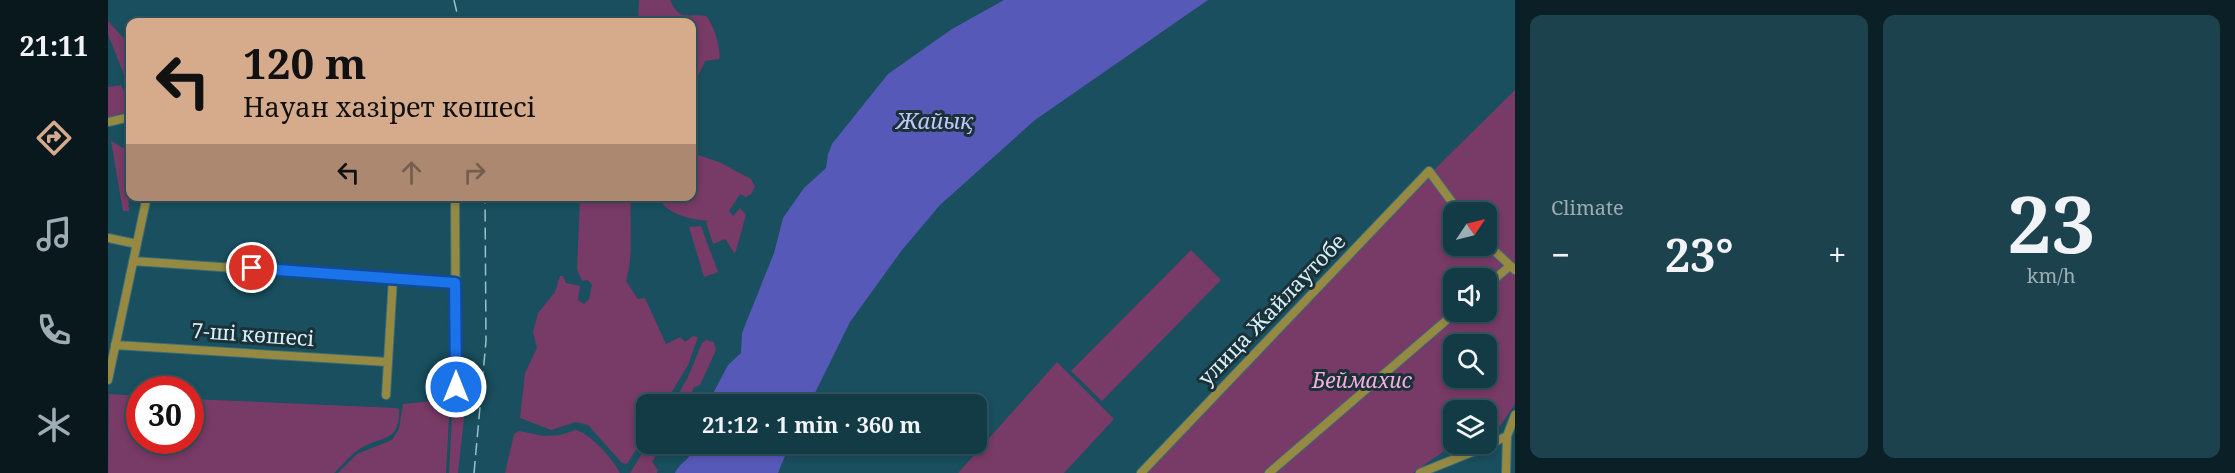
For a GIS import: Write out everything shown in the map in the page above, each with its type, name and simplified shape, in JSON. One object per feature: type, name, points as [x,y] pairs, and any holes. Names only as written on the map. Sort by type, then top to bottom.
[{"type":"street","points":[[108,122],[126,118]]},
{"type":"street","name":"улица Жайлаутобе","points":[[1141,473],[1429,171],[1452,202]]},
{"type":"street","points":[[108,380],[146,201]]},
{"type":"street","points":[[455,201],[456,387]]},
{"type":"street","points":[[108,238],[137,244]]},
{"type":"street","points":[[1497,253],[1513,268],[1497,279]]},
{"type":"street","points":[[133,261],[455,283]]},
{"type":"street","points":[[386,395],[393,278]]},
{"type":"street","points":[[1269,473],[1444,322]]},
{"type":"street","name":"7-шi көшесі","points":[[116,345],[388,362]]},
{"type":"street","points":[[1506,473],[1507,436],[1515,415]]},
{"type":"street","points":[[1420,473],[1507,436]]},
{"type":"green space","points":[[639,0],[670,0],[681,14],[706,16],[716,37],[719,59],[705,61],[696,76],[696,18],[638,18]]},
{"type":"green space","points":[[108,21],[126,41],[126,73],[124,75],[108,34]]},
{"type":"green space","points":[[121,85],[126,97],[126,112],[108,117],[108,87]]},
{"type":"green space","name":"Беймахис","points":[[1515,90],[1515,404],[1500,426],[1497,428],[1497,400],[1443,400],[1443,452],[1413,473],[1147,473],[1440,164]]},
{"type":"green space","points":[[111,141],[126,150],[126,201],[129,201],[129,211],[123,211]]},
{"type":"green space","points":[[696,154],[719,162],[751,179],[755,187],[746,197],[740,194],[729,211],[733,216],[740,208],[746,215],[735,254],[725,239],[713,244],[706,222],[709,221],[680,215],[660,201],[696,201]]},
{"type":"green space","points":[[580,201],[631,201],[631,250],[626,281],[638,299],[645,298],[666,344],[680,337],[685,342],[693,336],[698,337],[688,365],[671,394],[636,394],[636,450],[627,464],[622,463],[588,425],[576,422],[551,430],[520,418],[525,373],[537,348],[533,332],[538,313],[555,292],[560,276],[563,276],[566,283],[580,286],[578,300],[584,304],[589,299],[592,285],[588,280],[582,281],[577,269]]},
{"type":"green space","points":[[701,226],[718,272],[704,277],[689,227]]},
{"type":"green space","points":[[1191,250],[1221,280],[1102,401],[1071,371]]},
{"type":"green space","points":[[706,340],[714,342],[716,350],[700,385],[694,387],[691,394],[678,394],[688,377],[702,343]]},
{"type":"green space","points":[[1057,362],[1114,419],[1064,473],[958,473],[975,454],[987,454],[987,440]]},
{"type":"green space","points":[[109,394],[126,395],[126,454],[204,454],[204,400],[399,409],[399,420],[393,433],[357,450],[334,473],[108,473]]},
{"type":"green space","points":[[458,396],[449,417],[446,473],[338,473],[357,454],[392,440],[399,429],[403,404],[433,401]]},
{"type":"green space","points":[[460,408],[465,409],[458,473],[449,473],[452,416]]},
{"type":"green space","points":[[576,430],[588,436],[601,448],[620,473],[505,473],[514,434],[519,431],[544,436],[560,435]]},
{"type":"green space","points":[[642,454],[657,454],[652,462],[658,470],[657,473],[630,473]]},
{"type":"water","name":"Жайық","points":[[1004,0],[1208,0],[1035,120],[940,205],[902,250],[850,322],[814,394],[713,394],[728,365],[741,353],[742,333],[774,253],[783,218],[804,188],[826,168],[832,144],[888,74],[952,29]]},
{"type":"water","points":[[691,454],[786,454],[778,473],[675,473]]},
{"type":"railway","points":[[454,0],[458,18]]},
{"type":"railway","points":[[474,473],[486,341],[485,201]]},
{"type":"route","points":[[252,268],[455,283],[456,387]]}]
